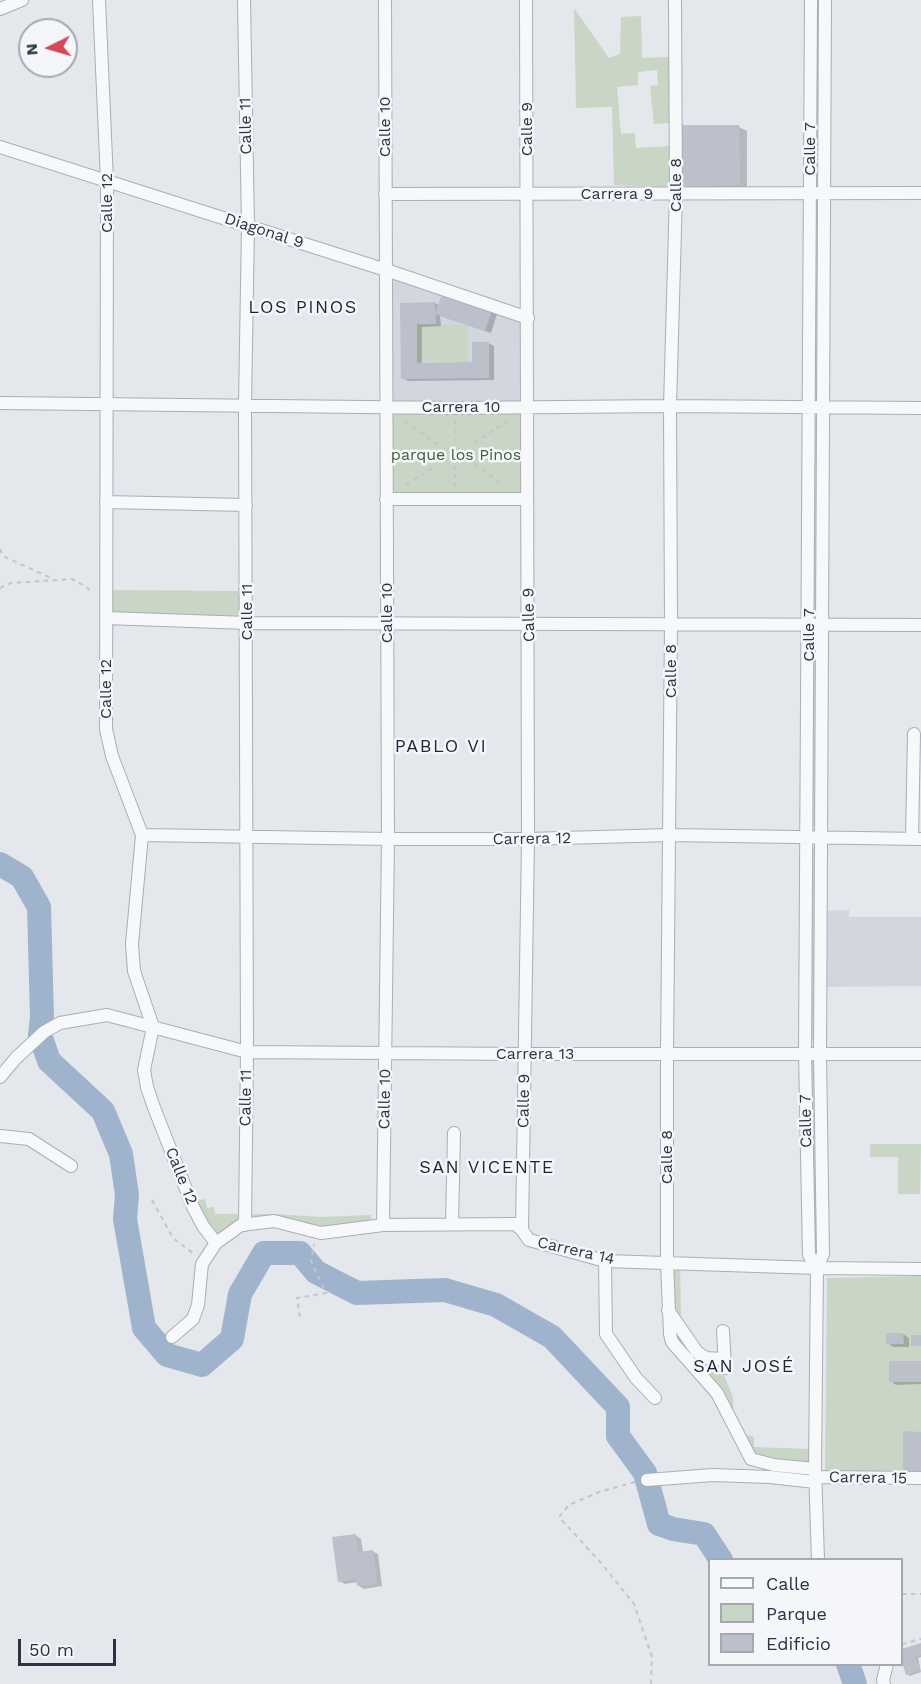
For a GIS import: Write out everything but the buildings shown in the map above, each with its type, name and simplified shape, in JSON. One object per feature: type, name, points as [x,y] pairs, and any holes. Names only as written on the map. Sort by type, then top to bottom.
[{"type":"street","points":[[0,9],[22,0]]},
{"type":"street","name":"Calle 12","points":[[99,0],[107,181],[106,729],[112,756],[142,835],[132,944],[134,971],[153,1027],[144,1070],[153,1106],[193,1207],[203,1226],[216,1243]]},
{"type":"street","name":"Calle 11","points":[[243,1225],[247,1052],[245,405],[248,226],[244,0]]},
{"type":"street","name":"Calle 10","points":[[383,1225],[388,839],[385,0]]},
{"type":"street","name":"Calle 9","points":[[522,1230],[529,624],[524,499],[528,318],[526,0]]},
{"type":"street","name":"Calle 8","points":[[672,1342],[668,1310],[667,1263],[667,1054],[671,624],[670,406],[676,194],[675,0]]},
{"type":"street","name":"Calle 7","points":[[811,0],[805,1053],[808,1255],[817,1268]]},
{"type":"street","name":"Calle 7","points":[[818,1558],[815,1476],[817,1268],[823,1254],[820,1054],[826,193],[825,0]]},
{"type":"street","name":"Diagonal 9","points":[[0,147],[386,270],[528,318]]},
{"type":"street","name":"Carrera 9","points":[[386,194],[921,193]]},
{"type":"street","name":"Carrera 10","points":[[0,403],[455,408],[670,406],[921,408]]},
{"type":"street","points":[[386,499],[524,499]]},
{"type":"street","points":[[106,502],[246,506]]},
{"type":"street","points":[[106,618],[247,623],[921,625]]},
{"type":"street","points":[[914,734],[917,839]]},
{"type":"street","name":"Carrera 12","points":[[142,835],[388,839],[528,839],[669,835],[917,839]]},
{"type":"street","name":"Carrera 13","points":[[0,1077],[39,1036],[60,1023],[107,1015],[247,1052],[921,1054]]},
{"type":"street","points":[[452,1224],[454,1133]]},
{"type":"street","points":[[0,1136],[29,1139],[71,1166]]},
{"type":"street","name":"Carrera 14","points":[[243,1225],[274,1221],[323,1233],[383,1225],[515,1224],[530,1240],[605,1261],[921,1269]]},
{"type":"street","points":[[172,1337],[193,1319],[198,1305],[202,1264],[216,1243],[243,1225]]},
{"type":"street","points":[[605,1261],[606,1334],[636,1378],[655,1398]]},
{"type":"street","points":[[668,1310],[697,1352],[706,1358],[724,1363],[723,1331]]},
{"type":"street","name":"Carrera 15","points":[[672,1342],[717,1393],[750,1459],[815,1476],[921,1478]]},
{"type":"street","points":[[647,1480],[713,1475],[815,1476]]},
{"type":"street","points":[[884,1684],[887,1666]]},
{"type":"path","points":[[455,408],[456,443]]},
{"type":"path","points":[[403,419],[437,444]]},
{"type":"path","points":[[474,443],[509,419]]},
{"type":"path","points":[[387,453],[437,453]]},
{"type":"path","points":[[475,454],[526,453]]},
{"type":"path","points":[[475,464],[524,499]]},
{"type":"path","points":[[386,499],[437,465]]},
{"type":"path","points":[[455,465],[455,499]]},
{"type":"path","points":[[0,549],[3,556],[53,580]]},
{"type":"path","points":[[0,588],[11,583],[72,579],[85,586],[96,596],[106,597]]},
{"type":"path","points":[[152,1200],[173,1238],[204,1261]]},
{"type":"path","points":[[300,1317],[297,1298],[326,1293],[311,1262],[315,1241],[323,1233]]},
{"type":"path","points":[[647,1480],[599,1492],[569,1505],[560,1517],[634,1604],[652,1657],[651,1684]]},
{"type":"path","points":[[903,1594],[921,1594]]},
{"type":"path","points":[[903,1644],[921,1639]]},
{"type":"shaded area","points":[[391,277],[525,321],[523,403],[390,402]]},
{"type":"shaded area","points":[[849,910],[849,917],[921,917],[921,986],[826,987],[825,911]]},
{"type":"green space","points":[[815,0],[820,0],[821,180],[815,180]]},
{"type":"green space","points":[[574,8],[609,58],[620,54],[621,17],[641,16],[642,58],[670,57],[671,123],[654,124],[650,86],[658,85],[657,70],[638,72],[638,85],[617,87],[621,134],[635,133],[636,148],[671,146],[671,187],[614,185],[612,107],[576,108]]},
{"type":"green space","points":[[813,202],[822,203],[820,399],[814,399]]},
{"type":"green space","points":[[417,324],[468,325],[468,362],[417,361]]},
{"type":"green space","name":"parque los Pinos","points":[[389,412],[522,414],[522,495],[390,496]]},
{"type":"green space","points":[[814,417],[820,417],[819,615],[814,615]]},
{"type":"green space","points":[[108,590],[242,591],[242,617],[109,615]]},
{"type":"green space","points":[[818,634],[818,827],[812,826],[812,635]]},
{"type":"green space","points":[[811,848],[818,848],[815,1040],[809,1040]]},
{"type":"green space","points":[[810,1059],[817,1059],[818,1255],[812,1254]]},
{"type":"green space","points":[[870,1144],[921,1144],[920,1194],[898,1194],[898,1157],[870,1157]]},
{"type":"green space","points":[[205,1199],[207,1208],[214,1207],[215,1214],[321,1217],[371,1215],[371,1225],[320,1230],[239,1224],[216,1235],[193,1201]]},
{"type":"green space","points":[[669,1266],[680,1267],[681,1315],[670,1314]]},
{"type":"green space","points":[[921,1276],[921,1474],[825,1472],[827,1278]]},
{"type":"green space","points":[[678,1322],[693,1356],[721,1360],[722,1370],[733,1397],[734,1426],[674,1341]]},
{"type":"green space","points":[[739,1433],[754,1437],[754,1447],[812,1449],[812,1466],[753,1457]]},
{"type":"waterway","points":[[0,864],[22,877],[39,907],[42,1017],[40,1035],[49,1061],[103,1111],[121,1154],[127,1195],[125,1219],[144,1328],[167,1355],[202,1365],[232,1339],[240,1294],[264,1253],[300,1253],[316,1272],[357,1293],[445,1290],[496,1305],[552,1337],[618,1407],[618,1436],[645,1473],[659,1524],[673,1529],[704,1534],[720,1558]]},
{"type":"waterway","points":[[849,1666],[855,1684]]},
{"type":"district","name":"LOS PINOS","points":[[303,308]]},
{"type":"district","name":"PABLO VI","points":[[441,747]]},
{"type":"district","name":"SAN VICENTE","points":[[487,1168]]},
{"type":"district","name":"SAN JOSÉ","points":[[744,1367]]}]
